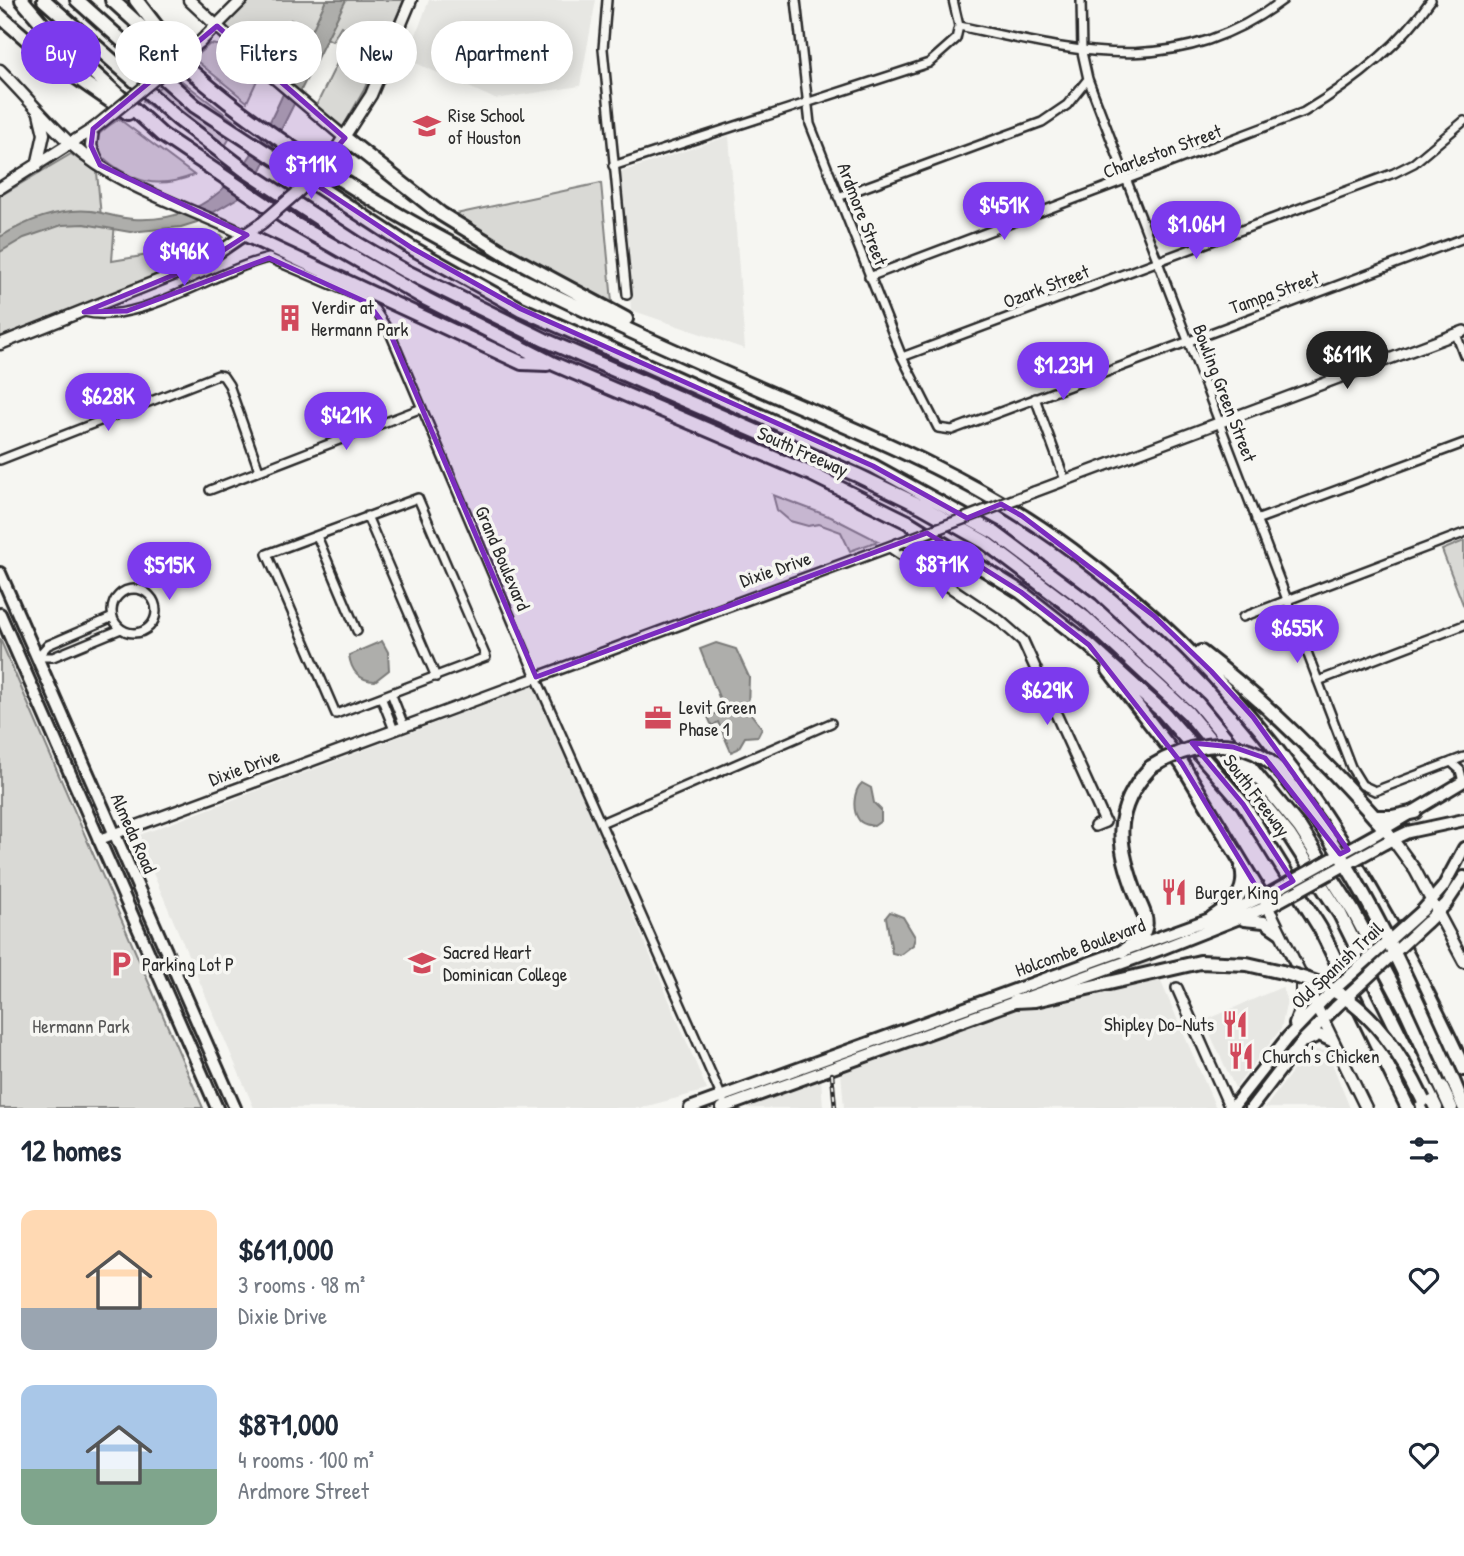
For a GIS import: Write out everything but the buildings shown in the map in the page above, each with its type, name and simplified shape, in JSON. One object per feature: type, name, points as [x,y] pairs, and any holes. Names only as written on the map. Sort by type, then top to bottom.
[{"type":"highway","name":"South Freeway","points":[[23,0],[51,34],[162,135],[293,223],[426,299],[554,364],[811,474],[908,522],[1021,592],[1089,645],[1163,712],[1243,804],[1285,866],[1320,928],[1408,1108]]},
{"type":"highway","points":[[44,0],[177,118],[215,147],[302,208],[403,270],[545,340],[857,474],[921,506],[985,541],[1084,617],[1188,713],[1289,835],[1340,914],[1436,1108]]},
{"type":"highway","points":[[77,0],[195,106],[412,248],[521,309],[873,466],[995,533],[1091,605],[1198,705],[1300,828],[1353,911],[1407,1012],[1451,1108]]},
{"type":"highway","name":"South Freeway","points":[[112,0],[135,21]]},
{"type":"highway","points":[[136,0],[152,21]]},
{"type":"highway","points":[[0,16],[55,62],[162,135]]},
{"type":"highway","name":"South Freeway","points":[[202,81],[241,112],[334,174],[438,236],[521,279],[872,435],[1022,516],[1071,549],[1154,616],[1253,717],[1304,784],[1370,884],[1423,983],[1464,1069]]},
{"type":"highway","points":[[345,138],[441,214],[510,257],[713,366]]},
{"type":"highway","points":[[246,235],[522,363],[554,364]]},
{"type":"highway","points":[[1154,616],[1251,690],[1321,756],[1374,817],[1385,836]]},
{"type":"highway","points":[[1089,645],[1182,764],[1267,901]]},
{"type":"highway","points":[[1123,951],[1141,938],[1146,922],[1125,866],[1121,824],[1134,787],[1151,767],[1178,752],[1207,745],[1249,751],[1265,758],[1286,777],[1343,859],[1368,903],[1464,1107]]},
{"type":"highway","points":[[1374,817],[1392,817],[1415,812]]},
{"type":"highway","points":[[1212,918],[1240,897],[1245,880],[1241,859]]},
{"type":"highway","points":[[1014,1001],[1035,1000],[1200,962],[1247,964],[1282,972],[1329,988],[1371,1020],[1401,1055],[1425,1104]]},
{"type":"main road","points":[[189,0],[216,25]]},
{"type":"main road","points":[[222,21],[242,0]]},
{"type":"main road","points":[[0,344],[205,262],[262,223],[300,190],[345,138],[371,95],[411,0]]},
{"type":"main road","points":[[0,188],[72,145],[216,27]]},
{"type":"main road","points":[[0,70],[72,145],[104,167],[246,235]]},
{"type":"main road","points":[[281,84],[345,138]]},
{"type":"main road","points":[[37,166],[44,129],[38,110]]},
{"type":"main road","points":[[93,129],[91,146],[104,167]]},
{"type":"main road","name":"Almeda Road","points":[[0,573],[235,1108]]},
{"type":"main road","name":"Almeda Road","points":[[0,614],[217,1108]]},
{"type":"main road","points":[[21,663],[37,657]]},
{"type":"main road","name":"Holcombe Boulevard","points":[[690,1108],[724,1105],[1231,922],[1385,836],[1415,812],[1463,782]]},
{"type":"main road","name":"Holcombe Boulevard","points":[[1385,836],[1464,820]]},
{"type":"main road","points":[[1385,836],[1433,900],[1464,962]]},
{"type":"main road","name":"Old Spanish Trail","points":[[1231,1108],[1315,1006],[1433,900],[1452,873],[1464,848]]},
{"type":"main road","name":"Old Spanish Trail","points":[[1251,1108],[1322,1019],[1438,912],[1464,877]]},
{"type":"main road","points":[[1267,901],[1302,980],[1366,1108]]},
{"type":"main road","name":"Holcombe Boulevard","points":[[724,1105],[1123,951],[1267,901]]},
{"type":"main road","points":[[1231,922],[1257,920],[1280,933]]},
{"type":"main road","points":[[154,963],[170,957]]},
{"type":"main road","points":[[1287,1038],[1300,1013],[1302,980]]},
{"type":"main road","points":[[1298,1047],[1319,1035],[1332,1041]]},
{"type":"street","points":[[607,0],[603,49],[627,295]]},
{"type":"street","points":[[614,166],[929,63],[956,39],[959,26],[953,0]]},
{"type":"street","name":"Bowling Green Street","points":[[1081,0],[1082,52],[1088,79],[1351,767],[1367,790],[1384,789],[1451,762]]},
{"type":"street","points":[[959,26],[1082,52],[1147,53],[1190,45],[1239,27],[1283,0]]},
{"type":"street","name":"Charleston Street","points":[[869,277],[1129,181],[1304,112],[1330,96],[1389,49],[1431,0]]},
{"type":"street","name":"Ardmore Street","points":[[798,1],[812,131],[902,357],[938,428]]},
{"type":"street","points":[[838,197],[1042,122],[1067,105],[1088,79]]},
{"type":"street","name":"Ozark Street","points":[[902,357],[1394,173],[1414,163],[1464,121]]},
{"type":"street","name":"Tampa Street","points":[[938,428],[952,430],[1464,237]]},
{"type":"street","name":"Grand Boulevard","points":[[84,312],[96,315],[127,311],[258,260],[279,260],[368,303],[390,333],[536,677],[724,1105]]},
{"type":"street","points":[[1460,333],[1464,355]]},
{"type":"street","name":"Dixie Drive","points":[[98,840],[1460,333]]},
{"type":"street","points":[[0,460],[218,375],[226,380],[259,470]]},
{"type":"street","points":[[1035,398],[1065,480]]},
{"type":"street","points":[[210,490],[422,408]]},
{"type":"street","points":[[1256,520],[1464,443]]},
{"type":"street","points":[[418,498],[486,657],[336,714],[267,554],[367,516],[418,498]]},
{"type":"street","points":[[367,516],[436,677]]},
{"type":"street","points":[[1243,617],[1464,533]]},
{"type":"street","points":[[317,536],[357,631]]},
{"type":"street","points":[[893,546],[999,620],[1023,641],[1105,822],[1095,826]]},
{"type":"street","points":[[37,657],[53,657],[121,629],[135,633],[147,629],[156,613],[154,600],[141,590],[124,592],[114,602],[113,617],[121,629]]},
{"type":"street","points":[[37,657],[48,645],[113,617]]},
{"type":"street","points":[[1318,681],[1464,625]]},
{"type":"street","points":[[391,693],[404,726]]},
{"type":"street","points":[[381,697],[394,730]]},
{"type":"street","points":[[601,823],[831,723]]},
{"type":"street","points":[[1463,782],[1460,770],[1451,762],[1464,757]]},
{"type":"street","points":[[1177,988],[1231,1108]]},
{"type":"highlighted area","points":[[217,26],[345,138],[309,180],[412,248],[521,309],[873,466],[967,518],[1001,504],[1022,516],[1154,616],[1211,671],[1253,717],[1348,850],[1340,854],[1265,758],[1233,747],[1192,743],[1243,804],[1293,881],[1263,898],[1182,764],[1089,645],[1021,592],[927,533],[536,677],[390,333],[368,303],[269,258],[127,311],[84,312],[205,262],[247,235],[100,165],[91,146],[93,129]]},
{"type":"shaded area","points":[[326,0],[346,0],[322,48],[322,21],[316,21]]},
{"type":"shaded area","points":[[429,0],[596,0],[580,86],[495,99],[462,84],[573,84],[573,21],[431,21],[431,70],[417,64],[417,32]]},
{"type":"shaded area","points":[[287,84],[304,84],[261,170],[241,196],[197,222],[181,227],[130,232],[84,224],[62,225],[24,238],[0,252],[0,237],[21,225],[55,213],[91,211],[133,219],[163,218],[189,211],[210,199],[229,183],[245,163],[272,117]]},
{"type":"shaded area","points":[[729,136],[745,349],[631,310],[621,172]]},
{"type":"shaded area","points":[[382,641],[388,652],[389,670],[375,681],[360,677],[354,670],[349,655]]},
{"type":"shaded area","points":[[716,643],[736,649],[749,677],[748,710],[762,728],[758,736],[745,737],[738,749],[731,752],[718,722],[712,726],[708,717],[724,710],[700,649]]},
{"type":"shaded area","name":"Sacred Heart Dominican College","points":[[536,685],[707,1090],[640,1108],[254,1108],[137,836]]},
{"type":"shaded area","points":[[862,783],[871,788],[874,803],[881,810],[881,821],[874,826],[860,822],[855,812],[855,796]]},
{"type":"shaded area","points":[[890,912],[903,917],[915,937],[913,945],[900,955],[892,953],[886,917]]},
{"type":"shaded area","points":[[1152,961],[1216,1108],[844,1108],[841,1072]]},
{"type":"shaded area","points":[[1282,987],[1287,1000],[1281,1029],[1235,1088],[1204,1021]]},
{"type":"shaded area","points":[[1309,1049],[1327,1051],[1350,1108],[1265,1108]]},
{"type":"shaded area","points":[[821,1078],[823,1108],[746,1108],[779,1095]]},
{"type":"green space","points":[[246,0],[404,0],[395,21],[336,21],[336,34],[332,41],[322,36],[322,21],[227,21]]},
{"type":"green space","points":[[210,44],[216,45],[216,77],[202,65],[202,51]]},
{"type":"green space","points":[[336,65],[336,84],[367,84],[343,127],[316,106]]},
{"type":"green space","points":[[163,84],[186,84],[238,124],[218,158],[143,101]]},
{"type":"green space","points":[[225,84],[255,84],[247,102]]},
{"type":"green space","points":[[119,119],[194,175],[158,183],[138,179],[112,164],[104,158],[96,143],[100,133]]},
{"type":"green space","points":[[71,154],[97,172],[101,217],[115,221],[112,261],[184,249],[221,235],[223,237],[140,283],[0,337],[0,196]]},
{"type":"green space","points":[[601,183],[612,302],[502,245],[456,214]]},
{"type":"green space","points":[[773,495],[831,517],[878,541],[850,551],[841,532],[819,524],[808,526],[790,521],[777,510]]},
{"type":"green space","points":[[1464,541],[1464,607],[1442,550]]},
{"type":"green space","name":"Hermann Park","points":[[0,639],[203,1108],[0,1108]]},
{"type":"railway","points":[[832,1074],[835,1108]]},
{"type":"place","name":"Rise School of Houston","points":[[427,126]]},
{"type":"place","name":"Verdir at Hermann Park","points":[[290,318]]},
{"type":"place","name":"Levit Green Phase 1","points":[[658,718]]},
{"type":"place","name":"Burger King","points":[[1174,892]]},
{"type":"place","name":"Sacred Heart Dominican College","points":[[422,963]]},
{"type":"place","name":"Parking Lot P","points":[[121,964]]},
{"type":"place","name":"Shipley Do-Nuts","points":[[1235,1024]]},
{"type":"place","name":"Church's Chicken","points":[[1241,1056]]}]
